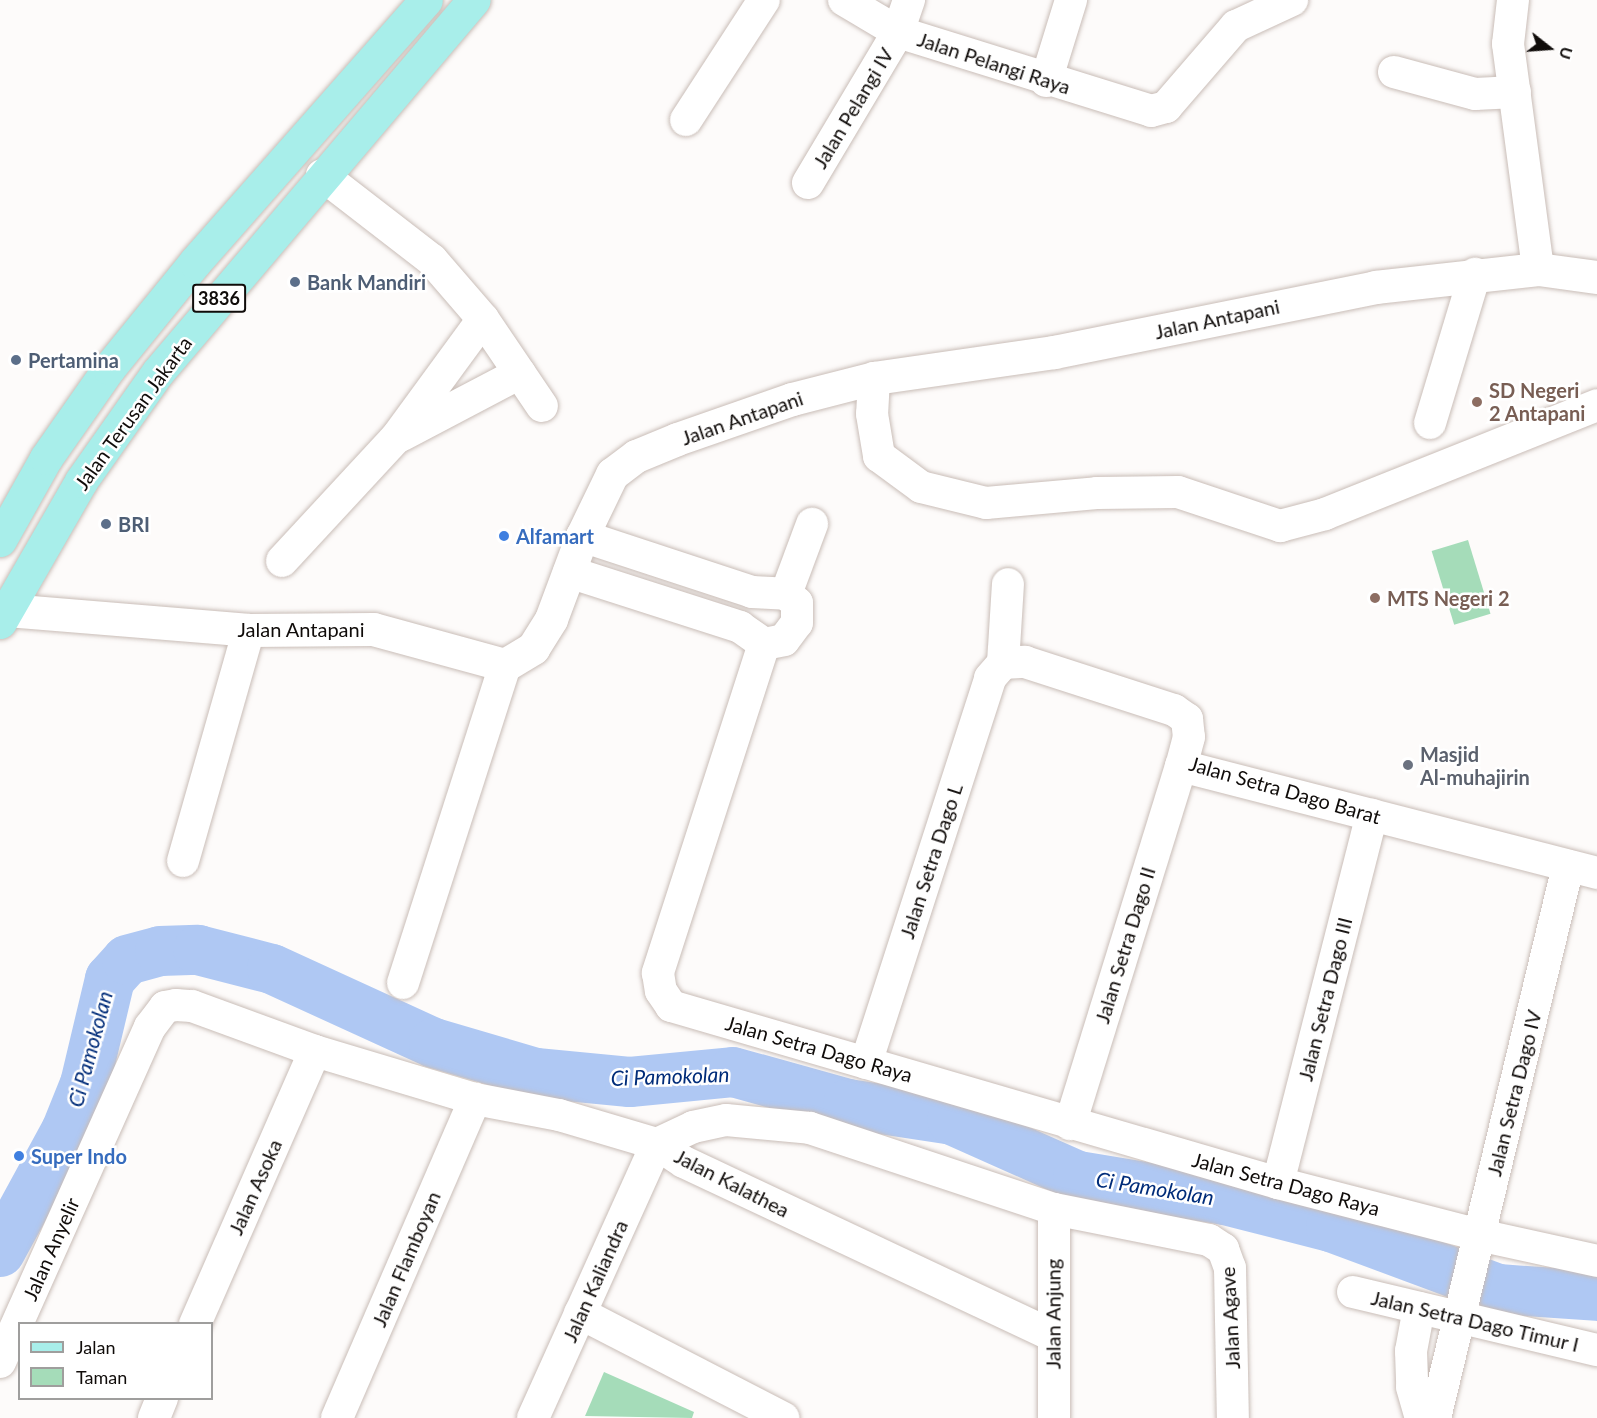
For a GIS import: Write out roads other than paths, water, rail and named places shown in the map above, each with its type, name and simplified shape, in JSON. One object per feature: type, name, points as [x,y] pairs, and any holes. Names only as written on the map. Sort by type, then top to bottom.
[{"type":"main road","name":"3836","points":[[0,540],[46,458],[109,369],[195,262],[426,0]]},
{"type":"main road","name":"Jalan Terusan Jakarta","points":[[3,616],[81,482],[158,372],[322,175],[474,0]]},
{"type":"main road","points":[[195,262],[227,289]]},
{"type":"street","points":[[686,120],[764,0]]},
{"type":"street","name":"Jalan Pelangi Raya","points":[[844,0],[898,32],[1046,81],[1150,111],[1166,107],[1236,26],[1292,0]]},
{"type":"street","name":"Jalan Pelangi IV","points":[[808,183],[898,32],[909,0]]},
{"type":"street","points":[[1046,81],[1071,0]]},
{"type":"street","points":[[1513,0],[1508,44],[1538,269]]},
{"type":"street","points":[[1394,72],[1475,94],[1515,92]]},
{"type":"street","points":[[322,175],[432,260],[483,318],[542,406]]},
{"type":"street","name":"Jalan Antapani","points":[[3,616],[249,630],[373,629],[505,665],[533,648],[551,619],[582,536],[612,474],[636,456],[792,399],[874,378],[1054,352],[1375,287],[1475,274],[1538,269],[1597,277]]},
{"type":"street","points":[[1430,423],[1475,274]]},
{"type":"street","points":[[282,561],[396,438],[483,318]]},
{"type":"street","points":[[396,438],[520,373]]},
{"type":"street","points":[[874,378],[872,414],[879,456],[921,487],[986,503],[1097,493],[1178,492],[1280,526],[1325,514],[1597,405]]},
{"type":"street","points":[[786,594],[812,524]]},
{"type":"street","points":[[569,572],[740,627],[764,644],[784,640],[797,623],[797,603],[786,594],[752,592],[582,536]]},
{"type":"street","name":"Jalan Setra Dago L","points":[[866,1063],[990,678],[1014,663],[1008,584]]},
{"type":"street","points":[[183,861],[249,630]]},
{"type":"street","name":"Jalan Setra Dago Raya","points":[[764,644],[658,974],[661,991],[671,1006],[1278,1183],[1476,1245],[1597,1261]]},
{"type":"street","name":"Jalan Setra Dago Barat","points":[[1014,663],[1174,710],[1187,719],[1189,737],[1181,766],[1583,870]]},
{"type":"street","points":[[402,983],[505,665]]},
{"type":"street","name":"Jalan Setra Dago II","points":[[1070,1124],[1181,766]]},
{"type":"street","name":"Jalan Setra Dago III","points":[[1278,1183],[1372,815]]},
{"type":"street","name":"Jalan Setra Dago IV","points":[[1435,1418],[1476,1245],[1583,870]]},
{"type":"street","name":"Jalan Anyelir","points":[[0,1362],[150,1027],[165,1007],[192,1006],[315,1051]]},
{"type":"street","points":[[315,1051],[475,1099],[560,1115],[657,1144]]},
{"type":"street","name":"Jalan Asoka","points":[[195,1322],[315,1051]]},
{"type":"street","name":"Jalan Flamboyan","points":[[337,1418],[475,1099]]},
{"type":"street","name":"Jalan Kalathea","points":[[657,1144],[704,1125],[726,1120],[769,1121],[810,1128],[1054,1209]]},
{"type":"street","name":"Jalan Kalathea","points":[[657,1144],[684,1162],[1052,1335]]},
{"type":"street","name":"Jalan Kaliandra","points":[[533,1418],[657,1144]]},
{"type":"street","name":"Jalan Anjung","points":[[1054,1209],[1052,1335],[1054,1418]]},
{"type":"street","name":"Jalan Agave","points":[[1054,1209],[1209,1240],[1223,1249],[1230,1268],[1233,1418]]},
{"type":"street","name":"Jalan Setra Dago Timur I","points":[[1353,1292],[1419,1308],[1460,1308],[1597,1350]]},
{"type":"street","points":[[1419,1308],[1411,1351],[1412,1387],[1421,1418]]},
{"type":"street","points":[[580,1313],[766,1414]]},
{"type":"street","points":[[154,1418],[161,1400]]},
{"type":"waterway","name":"Ci Pamokolan","points":[[0,1252],[66,1131],[85,1084],[110,979],[127,960],[160,951],[198,950],[272,969],[434,1043],[536,1073],[630,1082],[733,1072],[848,1104],[952,1120],[1078,1176],[1225,1200],[1331,1227],[1498,1289],[1597,1296]]},
{"type":"place","name":"Bank Mandiri","points":[[295,282]]},
{"type":"place","name":"Pertamina","points":[[16,360]]},
{"type":"place","name":"SD Negeri 2 Antapani","points":[[1477,402]]},
{"type":"place","name":"BRI","points":[[106,524]]},
{"type":"place","name":"Alfamart","points":[[504,536]]},
{"type":"place","name":"MTS Negeri 2","points":[[1375,598]]},
{"type":"place","name":"Masjid Al-muhajirin","points":[[1408,765]]},
{"type":"place","name":"Super Indo","points":[[19,1156]]}]
